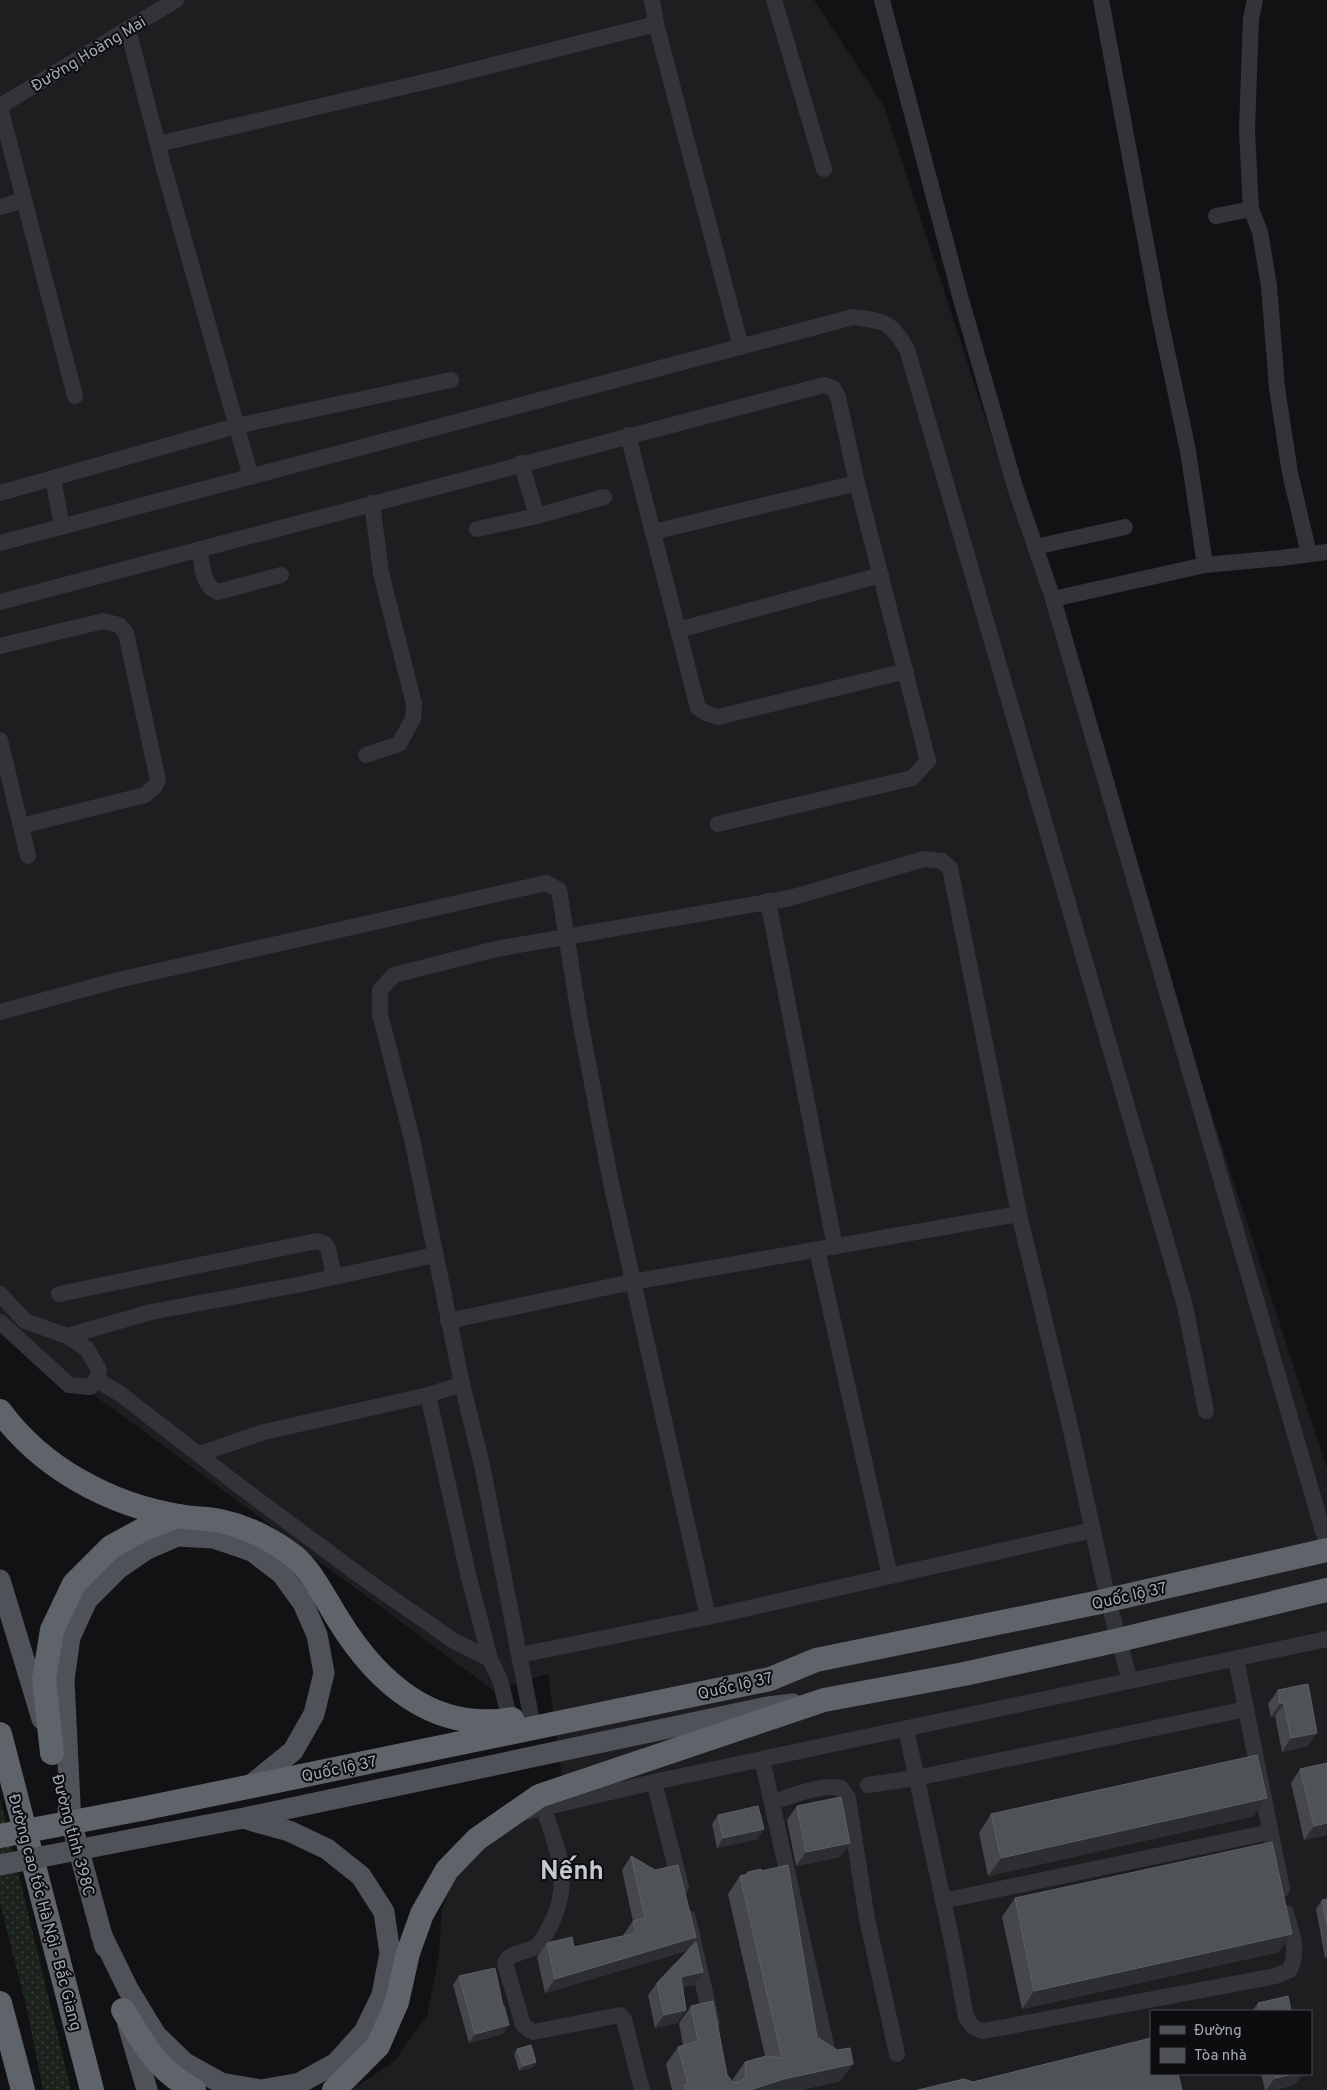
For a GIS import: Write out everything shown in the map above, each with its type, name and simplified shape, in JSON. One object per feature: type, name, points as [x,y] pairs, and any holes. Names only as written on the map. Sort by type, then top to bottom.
[{"type":"highway","points":[[0,1411],[41,1456],[81,1481],[117,1499],[178,1516],[220,1520],[260,1534],[296,1558],[321,1590],[339,1621],[386,1681],[418,1705],[454,1719],[492,1723],[816,1660]]},
{"type":"highway","points":[[52,1753],[44,1679],[52,1630],[74,1584],[111,1547],[144,1529],[178,1516]]},
{"type":"highway","name":"Quốc lộ 37","points":[[0,1836],[141,1809],[770,1679],[816,1660],[1108,1600],[1327,1550]]},
{"type":"highway","points":[[334,2087],[378,2046],[397,2002],[408,1953],[422,1914],[446,1870],[477,1839],[539,1796],[824,1700],[964,1674],[1119,1640],[1327,1590]]},
{"type":"highway","name":"Đường cao tốc Hà Nội - Bắc Giang","points":[[0,1734],[92,2090]]},
{"type":"highway","points":[[0,2003],[22,2090]]},
{"type":"highway","points":[[123,2010],[148,2051],[174,2079],[194,2090]]},
{"type":"main road","points":[[71,1824],[64,1680],[70,1637],[87,1600],[119,1568],[147,1549],[177,1536],[214,1538],[252,1551],[282,1574],[303,1603],[317,1635],[324,1673],[314,1714],[294,1751],[251,1785]]},
{"type":"main road","name":"Đường tỉnh 398C","points":[[0,1580],[52,1753],[101,1934],[147,2090]]},
{"type":"main road","points":[[0,1866],[244,1818],[768,1707],[824,1700]]},
{"type":"main road","points":[[101,1934],[128,1989],[156,2034],[185,2063],[221,2083],[261,2090],[300,2082],[336,2063],[364,2032],[382,1995],[390,1953],[384,1912],[362,1876],[328,1849],[289,1831],[244,1818]]},
{"type":"street","name":"Đường Hoàng Mai","points":[[0,107],[176,0]]},
{"type":"street","points":[[652,0],[656,24],[741,347]]},
{"type":"street","points":[[774,0],[824,169]]},
{"type":"street","points":[[882,0],[963,306],[1015,487],[1053,599],[1327,1545]]},
{"type":"street","points":[[1101,0],[1156,301],[1188,451],[1205,565]]},
{"type":"street","points":[[1255,0],[1251,18],[1248,131],[1251,208],[1260,232],[1269,286],[1277,388],[1290,473],[1309,554]]},
{"type":"street","points":[[158,144],[437,79],[656,24]]},
{"type":"street","points":[[128,29],[250,477]]},
{"type":"street","points":[[0,107],[75,396]]},
{"type":"street","points":[[0,207],[24,200]]},
{"type":"street","points":[[1216,216],[1251,208]]},
{"type":"street","points":[[0,543],[853,317],[882,321],[896,331],[908,349],[1185,1306],[1206,1411]]},
{"type":"street","points":[[0,493],[236,426],[451,380]]},
{"type":"street","points":[[0,602],[824,384],[833,388],[838,397],[857,483],[928,761],[912,778],[718,824]]},
{"type":"street","points":[[628,435],[698,708],[718,717],[906,671]]},
{"type":"street","points":[[521,463],[537,516]]},
{"type":"street","points":[[53,478],[62,527]]},
{"type":"street","points":[[653,532],[857,483]]},
{"type":"street","points":[[477,529],[537,516],[604,497]]},
{"type":"street","points":[[366,755],[399,744],[413,719],[414,704],[381,573],[372,503]]},
{"type":"street","points":[[1035,547],[1125,527]]},
{"type":"street","points":[[200,548],[205,582],[210,589],[218,592],[281,574]]},
{"type":"street","points":[[1053,599],[1205,565],[1327,552]]},
{"type":"street","points":[[678,630],[881,576]]},
{"type":"street","points":[[0,646],[103,621],[119,625],[126,632],[158,780],[154,787],[145,795],[20,826]]},
{"type":"street","points":[[0,740],[28,856]]},
{"type":"street","points":[[521,1718],[520,1655],[482,1465],[448,1321],[412,1139],[380,1014],[380,990],[394,975],[496,949],[790,898],[924,859],[942,861],[950,868],[1019,1214],[1108,1600],[1130,1681]]},
{"type":"street","points":[[0,1012],[118,980],[546,883],[559,890],[578,1015],[611,1183],[708,1616]]},
{"type":"street","points":[[768,902],[835,1247]]},
{"type":"street","points":[[448,1321],[632,1282],[1019,1214]]},
{"type":"street","points":[[59,1294],[317,1241],[325,1244],[328,1248],[334,1277]]},
{"type":"street","points":[[817,1250],[890,1576]]},
{"type":"street","points":[[67,1336],[151,1312],[302,1284],[436,1255]]},
{"type":"street","points":[[0,1294],[24,1322],[67,1336],[87,1349],[99,1370],[97,1380],[90,1387],[69,1385],[0,1322]]},
{"type":"street","points":[[97,1380],[119,1393],[398,1602],[454,1641],[490,1659]]},
{"type":"street","points":[[199,1454],[264,1432],[428,1395],[462,1384]]},
{"type":"street","points":[[428,1395],[468,1574],[490,1659],[521,1718]]},
{"type":"street","points":[[520,1655],[708,1616],[1093,1530]]},
{"type":"street","points":[[509,1817],[542,1807],[654,1782],[1327,1639]]},
{"type":"street","points":[[906,1729],[966,2017],[972,2027],[982,2030],[1276,1976],[1290,1970],[1295,1958],[1295,1947],[1236,1659]]},
{"type":"street","points":[[868,1785],[916,1778],[1246,1709]]},
{"type":"street","points":[[762,1759],[828,2054]]},
{"type":"street","points":[[654,1782],[700,1964],[716,2042]]},
{"type":"street","points":[[772,1802],[834,1787],[841,1788],[848,1798],[867,1919],[896,2054]]},
{"type":"street","points":[[542,1807],[562,1863],[562,1883],[557,1910],[543,1939],[534,1948],[508,1957],[504,1963],[523,2025],[533,2032],[620,2015],[624,2019],[642,2090]]},
{"type":"street","points":[[943,1901],[1270,1832]]},
{"type":"shaded area","points":[[0,0],[814,0],[884,106],[1327,1469],[1327,2090],[351,2090],[394,2062],[427,2015],[439,1955],[442,1910],[460,1859],[564,1791],[548,1674],[493,1690],[112,1408],[0,1329]]},
{"type":"shaded area","points":[[0,1798],[71,2090],[43,2090],[27,2009],[0,1903]]},
{"type":"building","points":[[1308,1684],[1317,1733],[1291,1738],[1284,1703],[1280,1704],[1278,1690]]},
{"type":"building","points":[[1257,1755],[1267,1798],[1001,1858],[991,1814]]},
{"type":"building","points":[[1327,1763],[1327,1823],[1314,1826],[1300,1769]]},
{"type":"building","points":[[841,1797],[850,1843],[806,1852],[797,1806]]},
{"type":"building","points":[[758,1806],[764,1829],[723,1838],[718,1815]]},
{"type":"building","points":[[1272,1842],[1292,1934],[1034,1991],[1015,1898]]},
{"type":"building","points":[[631,1856],[655,1870],[678,1865],[696,1937],[555,1979],[547,1943],[572,1937],[574,1947],[636,1933],[633,1921],[645,1918]]},
{"type":"building","points":[[788,1865],[817,2037],[837,2050],[850,2048],[853,2064],[784,2079],[750,2090],[685,2090],[684,2085],[688,2084],[678,2047],[698,2041],[691,2006],[713,2001],[727,2075],[733,2082],[740,2082],[746,2076],[745,2062],[766,2056],[782,2058],[740,1876],[761,1869],[761,1871]]},
{"type":"building","points":[[1327,1899],[1327,1925],[1322,1900]]},
{"type":"building","points":[[696,1942],[703,1972],[681,1977],[686,2010],[664,2015],[657,1983]]},
{"type":"building","points":[[495,1968],[509,2025],[475,2034],[459,1976]]},
{"type":"building","points":[[1288,1996],[1291,2010],[1260,2010],[1258,2003]]},
{"type":"building","points":[[1150,2038],[1150,2075],[1178,2075],[1182,2090],[918,2090],[964,2079],[973,2082]]},
{"type":"building","points":[[531,2045],[536,2062],[523,2066],[517,2049]]},
{"type":"building","points":[[1274,2075],[1289,2075],[1275,2078]]},
{"type":"district","name":"Nếnh","points":[[572,1870]]}]
